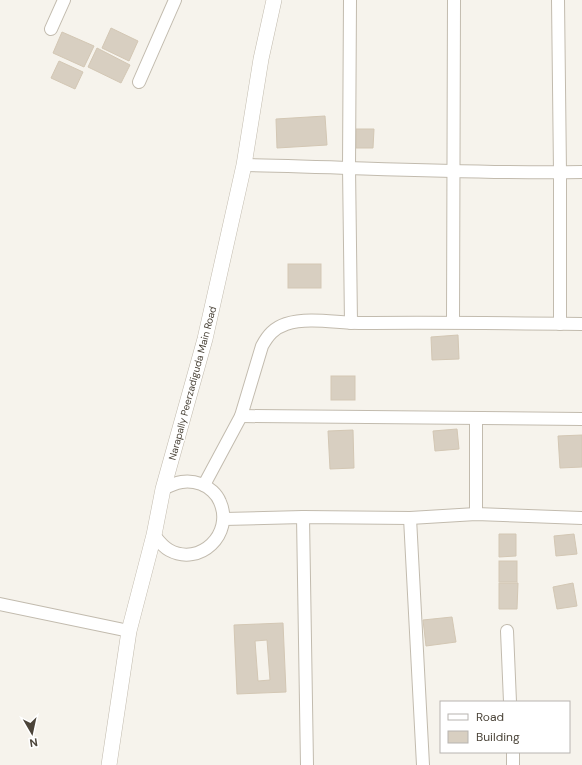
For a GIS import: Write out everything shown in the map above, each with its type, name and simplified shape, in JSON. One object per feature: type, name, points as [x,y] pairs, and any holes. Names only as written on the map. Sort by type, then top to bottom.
[{"type":"street","points":[[51,29],[64,0]]},
{"type":"street","points":[[139,82],[175,0]]},
{"type":"street","name":"Narapally Peerzadiguda Main Road","points":[[109,765],[129,631],[154,534],[163,489],[205,339],[244,165],[261,59],[274,0]]},
{"type":"street","points":[[350,0],[349,167],[351,323]]},
{"type":"street","points":[[453,322],[454,0]]},
{"type":"street","points":[[558,0],[560,324]]},
{"type":"street","points":[[244,165],[349,167],[454,172],[582,172]]},
{"type":"street","points":[[204,485],[240,416],[262,346],[268,335],[277,328],[287,324],[310,321],[351,323],[453,322],[582,324]]},
{"type":"street","points":[[240,416],[582,419]]},
{"type":"street","points":[[476,418],[476,514]]},
{"type":"street","points":[[154,534],[160,543],[169,550],[179,554],[200,552],[210,547],[217,539],[222,529],[224,519],[223,508],[219,499],[204,485],[194,481],[183,481],[172,484],[163,489]]},
{"type":"street","points":[[224,519],[303,517],[410,518],[476,514],[582,518]]},
{"type":"street","points":[[303,517],[307,765]]},
{"type":"street","points":[[410,518],[423,765]]},
{"type":"street","points":[[0,604],[129,631]]},
{"type":"street","points":[[507,631],[510,701]]},
{"type":"street","points":[[513,753],[513,765]]},
{"type":"building","points":[[111,28],[138,41],[129,61],[102,48]]},
{"type":"building","points":[[62,32],[94,46],[84,67],[53,53]]},
{"type":"building","points":[[97,48],[130,65],[121,83],[88,67]]},
{"type":"building","points":[[59,61],[83,72],[75,89],[51,78]]},
{"type":"building","points":[[325,116],[327,145],[277,148],[276,119]]},
{"type":"building","points":[[356,129],[374,129],[373,148],[356,148]]},
{"type":"building","points":[[288,264],[321,264],[321,288],[288,288]]},
{"type":"building","points":[[458,335],[459,359],[432,360],[431,337]]},
{"type":"building","points":[[331,376],[355,376],[355,400],[331,400]]},
{"type":"building","points":[[457,429],[459,449],[435,451],[433,431]]},
{"type":"building","points":[[353,430],[354,468],[330,469],[328,431]]},
{"type":"building","points":[[582,435],[582,467],[560,468],[558,436]]},
{"type":"building","points":[[499,534],[516,534],[516,556],[499,557]]},
{"type":"building","points":[[574,534],[577,554],[556,556],[554,536]]},
{"type":"building","points":[[499,561],[517,561],[517,582],[499,582]]},
{"type":"building","points":[[499,583],[518,583],[517,609],[499,609]]},
{"type":"building","points":[[573,583],[577,606],[557,609],[553,587]]},
{"type":"building","points":[[452,617],[456,642],[426,646],[423,620]]},
{"type":"building","points":[[283,623],[286,692],[237,694],[234,625]],"holes":[[[267,640],[270,680],[258,681],[255,641]]]}]
